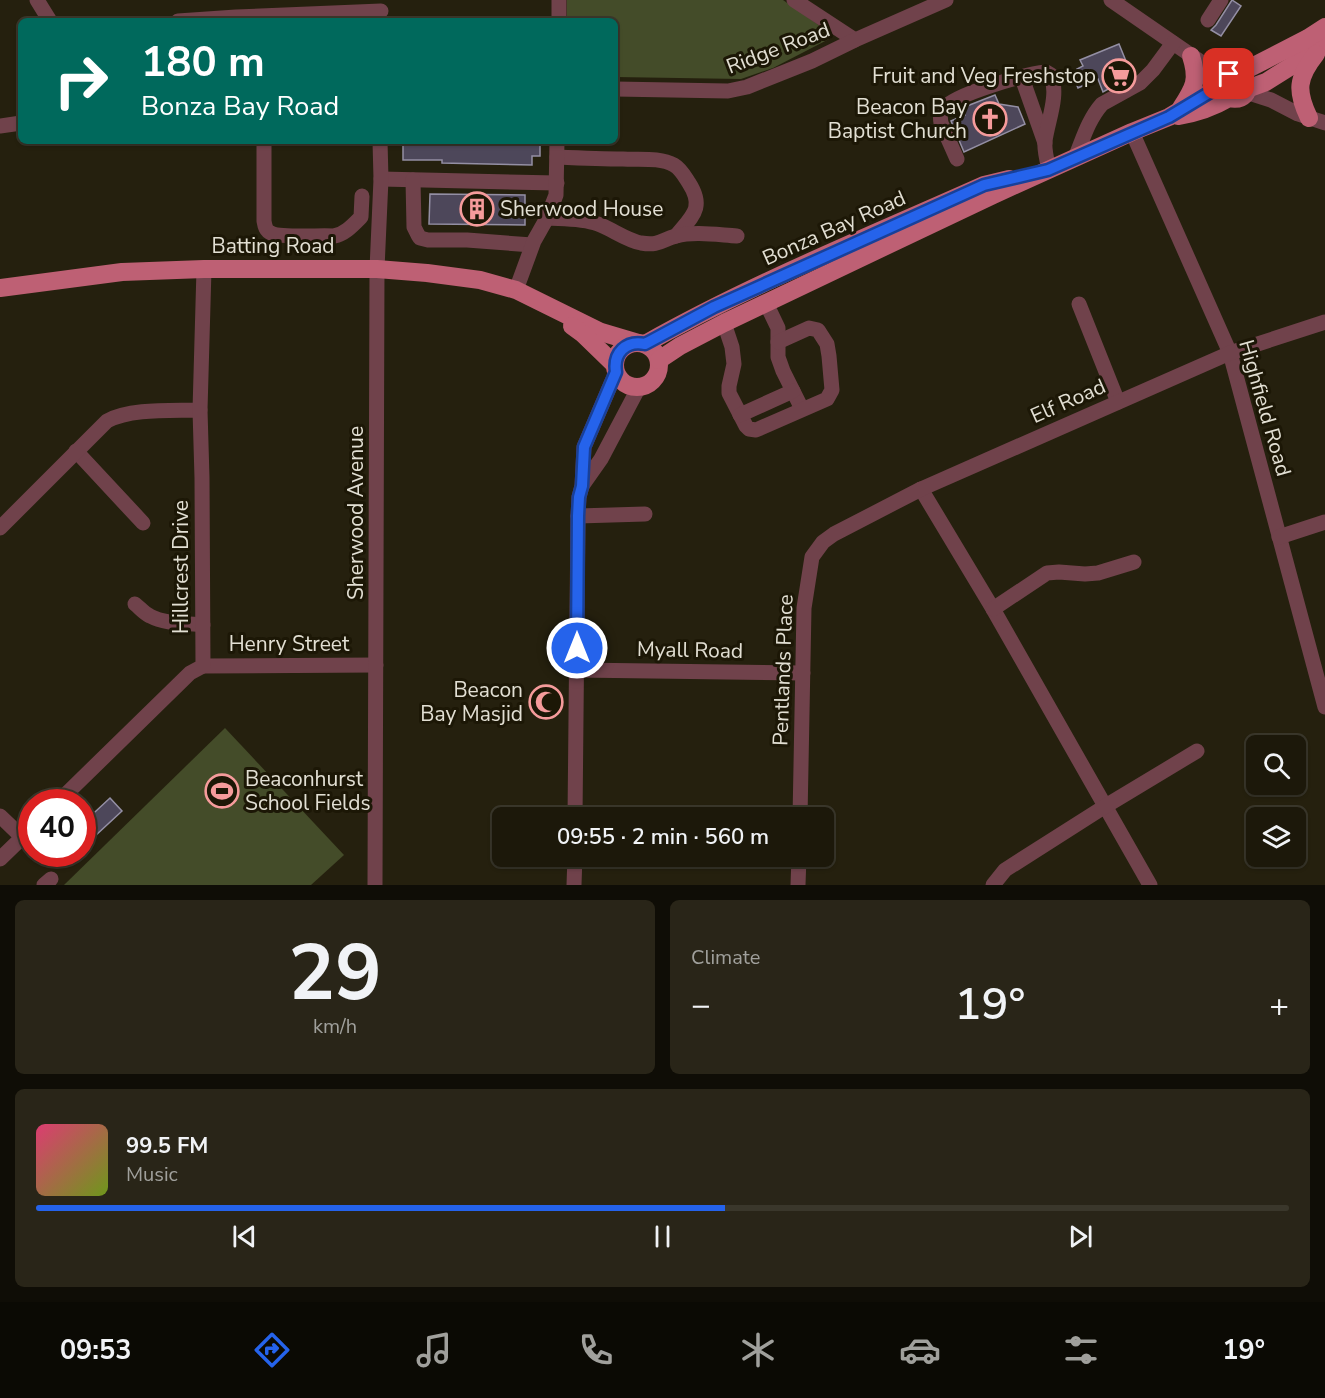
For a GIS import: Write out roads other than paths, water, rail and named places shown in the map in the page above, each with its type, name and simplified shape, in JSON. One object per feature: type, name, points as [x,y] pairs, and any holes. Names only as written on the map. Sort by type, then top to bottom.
[{"type":"main road","name":"Bonza Bay Road","points":[[658,360],[680,345],[724,323],[1048,170],[1175,113],[1191,114],[1211,108],[1235,88],[1266,82],[1319,43],[1325,27]]},
{"type":"main road","points":[[1310,118],[1301,100],[1299,87],[1319,43]]},
{"type":"main road","points":[[1175,113],[1192,92],[1195,68],[1191,56]]},
{"type":"main road","name":"Bonza Bay Road","points":[[641,343],[714,307],[984,185],[1048,170]]},
{"type":"main road","name":"Batting Road","points":[[0,288],[123,272],[204,269],[377,269],[480,280],[516,290],[601,332],[641,343]]},
{"type":"main road","name":"Batting Road","points":[[541,303],[583,334],[615,369]]},
{"type":"main road","points":[[641,343],[656,353],[659,368],[657,375],[646,385],[631,386],[620,378],[615,369],[619,352],[631,344],[641,343]]},
{"type":"street","points":[[37,0],[48,18]]},
{"type":"street","points":[[559,0],[559,18]]},
{"type":"street","points":[[794,0],[855,40]]},
{"type":"street","name":"Ridge Road","points":[[618,89],[733,91],[812,61],[946,0]]},
{"type":"street","points":[[1111,0],[1235,88],[1271,100],[1310,118]]},
{"type":"street","points":[[1208,20],[1221,0]]},
{"type":"street","points":[[222,18],[381,11]]},
{"type":"street","points":[[1319,43],[1325,21]]},
{"type":"street","points":[[1075,158],[1088,122],[1102,104],[1146,78],[1173,43]]},
{"type":"street","points":[[957,159],[941,123],[940,117],[943,109],[954,100],[969,93],[1046,72],[1053,78],[1053,100],[1045,143]]},
{"type":"street","points":[[1022,78],[1045,143],[1048,170]]},
{"type":"street","points":[[0,126],[18,123]]},
{"type":"street","name":"Highfield Road","points":[[1132,132],[1230,353],[1325,707]]},
{"type":"street","points":[[264,144],[264,221],[265,229],[270,233],[333,236],[340,234],[361,217],[362,196]]},
{"type":"street","name":"Sherwood Avenue","points":[[375,885],[377,269],[380,144]]},
{"type":"street","points":[[516,290],[532,245],[547,218],[556,195],[558,144]]},
{"type":"street","points":[[558,157],[657,160],[673,165],[684,176],[697,201],[695,210],[676,236]]},
{"type":"street","points":[[381,178],[557,183]]},
{"type":"street","points":[[413,180],[414,227],[420,238],[532,245]]},
{"type":"street","points":[[547,218],[587,221],[639,243],[661,243],[676,236],[693,234],[737,236]]},
{"type":"street","name":"Hillcrest Drive","points":[[203,666],[200,410],[204,269]]},
{"type":"street","points":[[766,303],[778,328],[778,357],[802,409]]},
{"type":"street","points":[[1079,304],[1118,402]]},
{"type":"street","name":"Elf Road","points":[[834,534],[921,489],[1230,353],[1325,322]]},
{"type":"street","points":[[724,323],[732,347],[734,364],[729,393],[749,429],[756,430],[827,399],[832,390],[827,344],[818,330],[809,328],[778,342]]},
{"type":"street","points":[[575,807],[579,497],[582,486],[584,447],[615,369]]},
{"type":"street","points":[[582,486],[601,459],[639,387]]},
{"type":"street","points":[[740,415],[793,391]]},
{"type":"street","points":[[0,528],[107,422],[130,413],[200,410]]},
{"type":"street","points":[[76,451],[143,523]]},
{"type":"street","points":[[921,489],[993,609],[1150,885]]},
{"type":"street","points":[[578,516],[645,514]]},
{"type":"street","points":[[1279,537],[1325,522]]},
{"type":"street","name":"Pentlands Place","points":[[800,807],[804,608],[812,557],[826,539],[834,534]]},
{"type":"street","points":[[993,609],[1047,573],[1098,573],[1134,562]]},
{"type":"street","points":[[135,604],[147,615],[166,622],[202,625]]},
{"type":"street","name":"Henry Street","points":[[203,666],[376,665]]},
{"type":"street","points":[[71,789],[190,673],[203,666]]},
{"type":"street","name":"Myall Road","points":[[577,670],[802,673]]},
{"type":"street","points":[[993,885],[1005,870],[1197,751]]},
{"type":"street","points":[[0,816],[18,827]]},
{"type":"street","points":[[0,859],[18,842]]},
{"type":"street","points":[[574,885],[575,867]]},
{"type":"street","points":[[798,885],[799,867]]},
{"type":"place","name":"Fruit and Veg Freshstop","points":[[1119,76]]},
{"type":"place","name":"Beacon Bay Baptist Church","points":[[990,119]]},
{"type":"place","name":"Sherwood House","points":[[477,209]]},
{"type":"place","name":"Beacon Bay Masjid","points":[[546,702]]},
{"type":"place","name":"Beaconhurst School Fields","points":[[222,791]]}]
